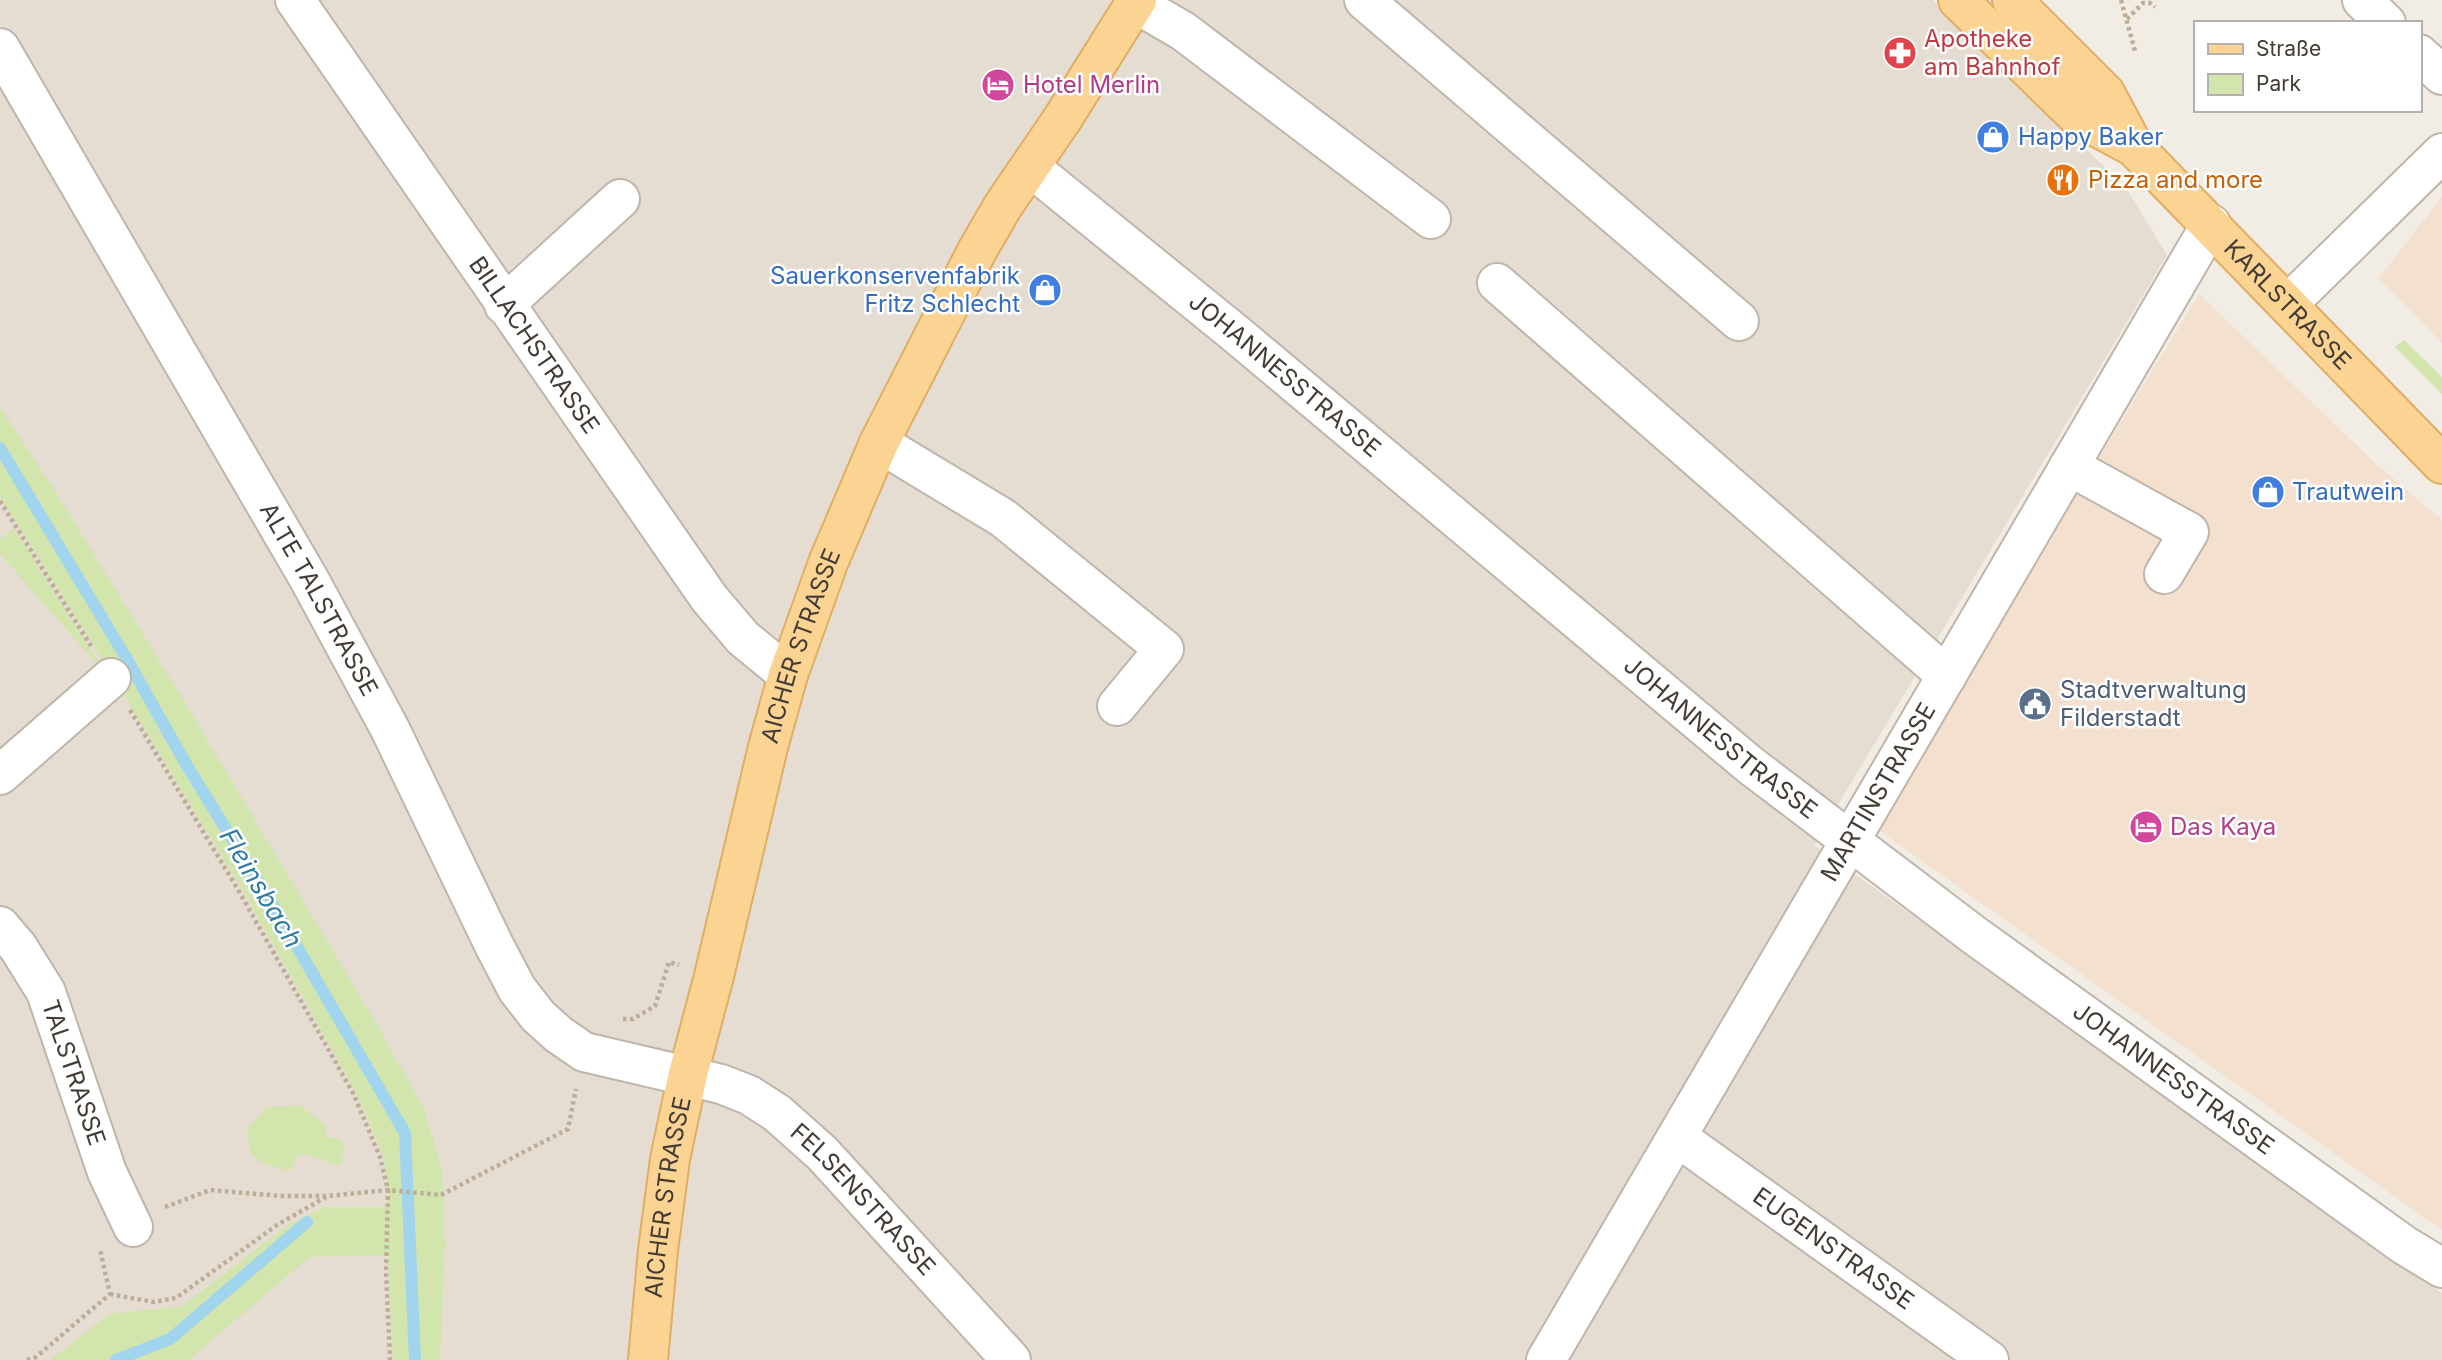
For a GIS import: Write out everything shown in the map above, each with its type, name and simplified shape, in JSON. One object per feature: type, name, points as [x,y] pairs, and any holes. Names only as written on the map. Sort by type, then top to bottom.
[{"type":"main road","name":"KARLSTRASSE","points":[[1958,0],[2078,117],[2134,147]]},
{"type":"main road","name":"AICHER STRASSE","points":[[648,1360],[670,1159],[688,1074],[715,976],[768,747],[788,675],[828,563],[879,443],[978,249],[1136,1]]},
{"type":"main road","name":"KARLSTRASSE","points":[[2025,13],[2105,93],[2134,147],[2442,464]]},
{"type":"main road","points":[[2002,43],[2026,53],[2035,51],[2041,45],[2042,35],[2025,13]]},
{"type":"street","name":"BILLACHSTRASSE","points":[[295,0],[709,598],[743,638],[788,675]]},
{"type":"street","points":[[1364,0],[1739,321]]},
{"type":"street","points":[[2362,0],[2384,21]]},
{"type":"street","points":[[1136,1],[1183,31],[1431,219]]},
{"type":"street","name":"ALTE TALSTRASSE","points":[[0,48],[309,579],[390,729],[517,989],[538,1016],[584,1052],[688,1074]]},
{"type":"street","points":[[2421,56],[2442,75]]},
{"type":"street","points":[[2288,304],[2442,153]]},
{"type":"street","name":"JOHANNESSTRASSE","points":[[1030,167],[1158,269],[1740,756],[1974,935],[2404,1245],[2442,1268]]},
{"type":"street","points":[[504,305],[620,199]]},
{"type":"street","name":"MARTINSTRASSE","points":[[1546,1360],[2211,224]]},
{"type":"street","points":[[1497,284],[1947,676]]},
{"type":"street","points":[[879,443],[1003,518],[1164,649],[1117,706]]},
{"type":"street","points":[[2069,466],[2189,533],[2164,574]]},
{"type":"street","points":[[0,775],[111,678]]},
{"type":"street","name":"TALSTRASSE","points":[[0,926],[18,947],[46,992],[107,1172],[133,1227]]},
{"type":"street","name":"FELSENSTRASSE","points":[[688,1074],[749,1095],[798,1130],[1010,1360]]},
{"type":"street","name":"EUGENSTRASSE","points":[[1677,1137],[1989,1360]]},
{"type":"path","points":[[2121,0],[2135,51]]},
{"type":"path","points":[[2127,19],[2143,3],[2155,7]]},
{"type":"path","points":[[0,500],[237,888],[353,1093],[380,1157],[388,1190],[386,1271],[390,1360]]},
{"type":"path","points":[[110,1294],[95,1229],[133,1227],[171,1204],[210,1190],[281,1196],[328,1196],[388,1190],[441,1195],[568,1129],[584,1052]]},
{"type":"path","points":[[110,1294],[153,1302],[176,1298],[277,1225],[328,1196]]},
{"type":"path","points":[[27,1360],[36,1357],[110,1294]]},
{"type":"shaded area","points":[[0,0],[1933,0],[2126,188],[2167,255],[1814,845],[2442,1293],[2442,1360],[0,1360]]},
{"type":"shaded area","points":[[2442,197],[2442,343],[2379,278]]},
{"type":"shaded area","points":[[2199,294],[2375,463],[2442,520],[2442,1230],[1874,827]]},
{"type":"green space","points":[[2404,340],[2442,377],[2442,394],[2395,347]]},
{"type":"green space","points":[[0,407],[181,696],[379,1028],[424,1109],[442,1169],[445,1245],[440,1360],[393,1360],[388,1255],[310,1257],[188,1360],[50,1360],[109,1314],[182,1306],[289,1224],[325,1207],[389,1207],[384,1157],[356,1092],[240,886],[0,496]]},
{"type":"green space","points":[[14,528],[106,674],[0,554],[0,540]]},
{"type":"green space","points":[[300,1105],[325,1125],[326,1137],[340,1139],[345,1149],[340,1166],[310,1155],[298,1154],[290,1171],[263,1163],[253,1154],[248,1139],[248,1127],[268,1107]]},
{"type":"waterway","name":"Fleinsbach","points":[[0,448],[125,656],[186,764],[277,912],[405,1133],[415,1360]]},
{"type":"waterway","points":[[116,1360],[170,1339],[307,1222]]},
{"type":"place","name":"Apotheke am Bahnhof","points":[[1900,53]]},
{"type":"place","name":"Hotel Merlin","points":[[998,85]]},
{"type":"place","name":"Happy Baker","points":[[1993,137]]},
{"type":"place","name":"Pizza and more","points":[[2063,180]]},
{"type":"place","name":"Sauerkonservenfabrik Fritz Schlecht","points":[[1045,290]]},
{"type":"place","name":"Trautwein","points":[[2268,492]]},
{"type":"place","name":"Stadtverwaltung Filderstadt","points":[[2035,704]]},
{"type":"place","name":"Das Kaya","points":[[2146,827]]}]
